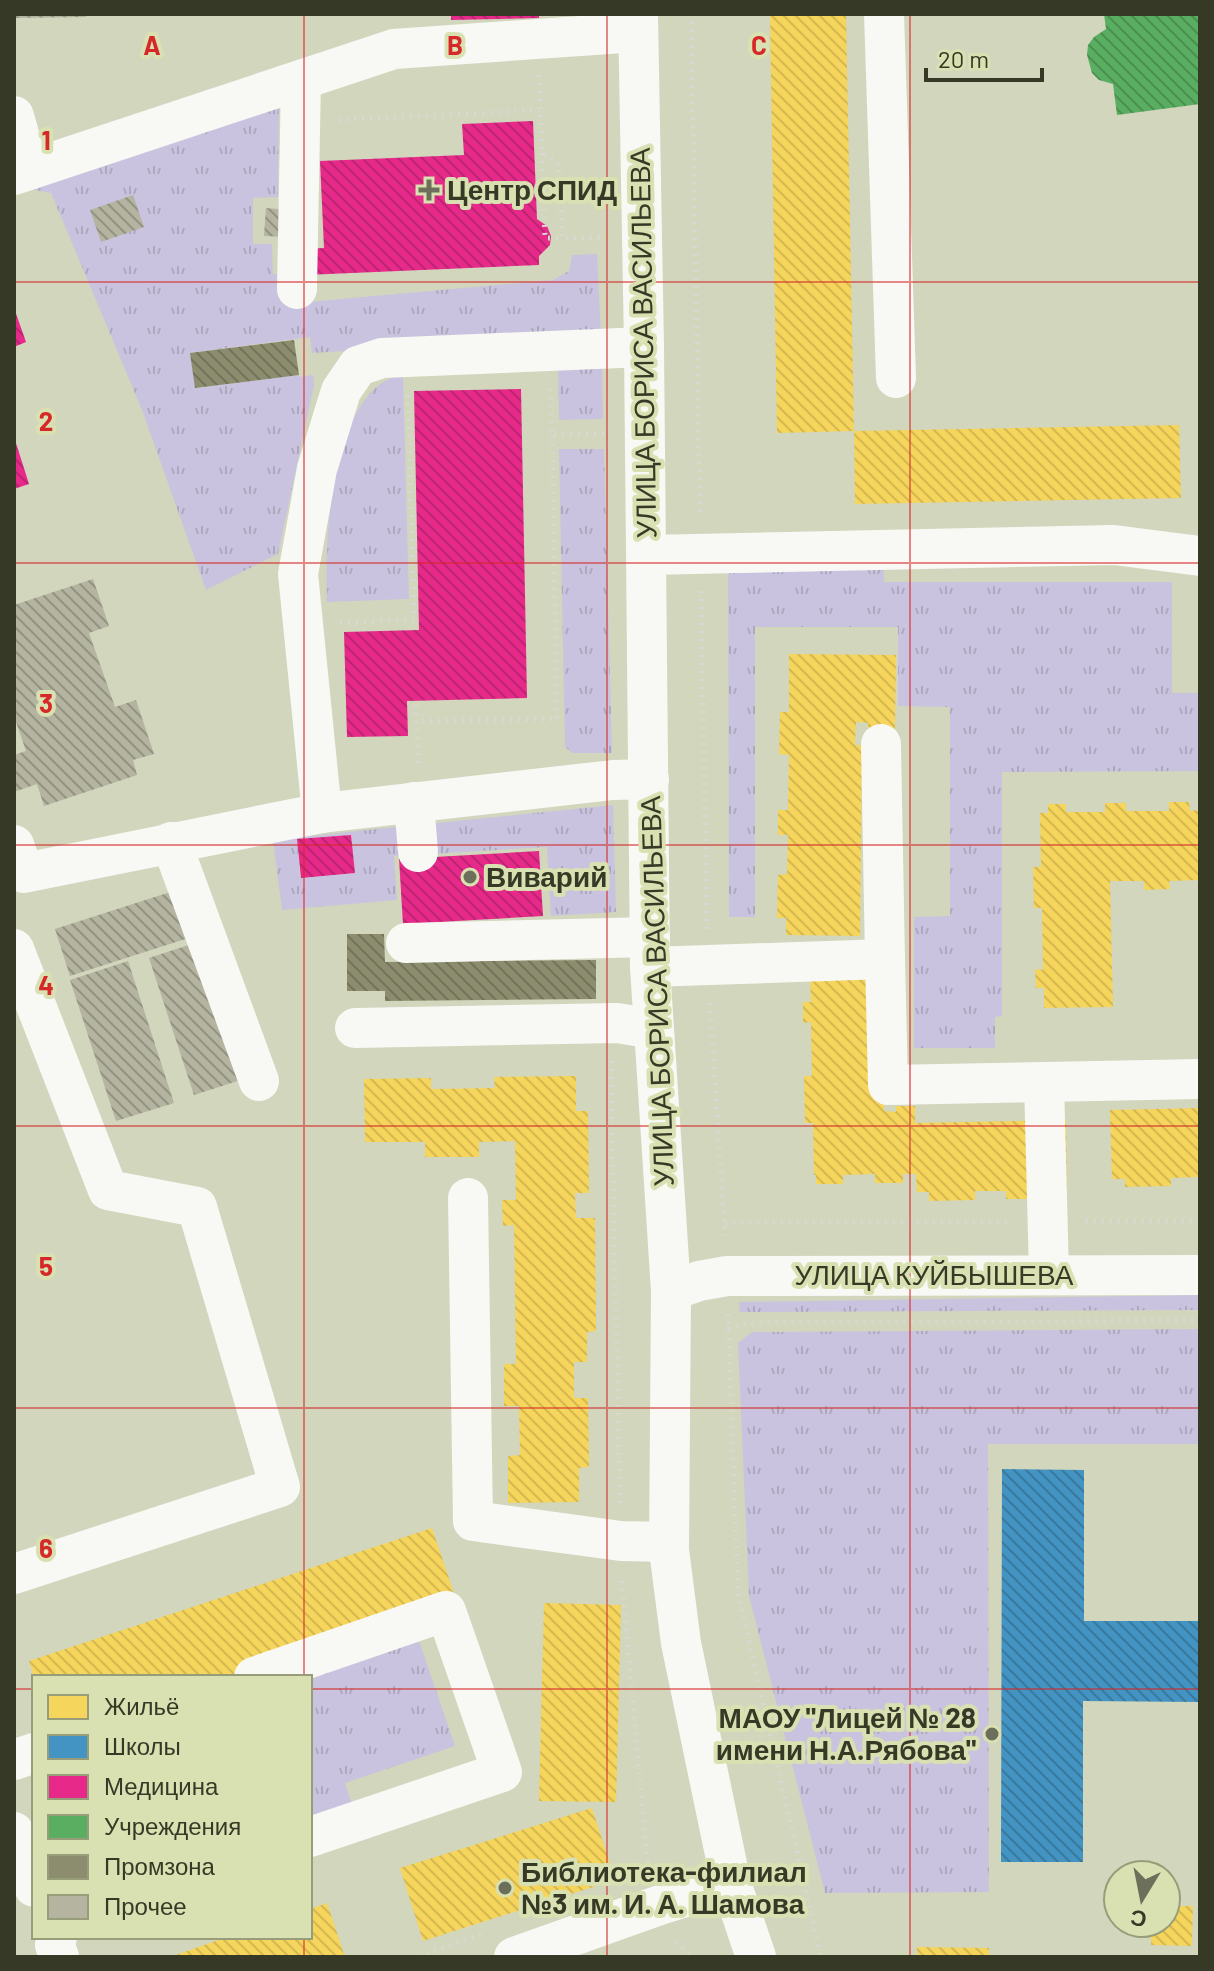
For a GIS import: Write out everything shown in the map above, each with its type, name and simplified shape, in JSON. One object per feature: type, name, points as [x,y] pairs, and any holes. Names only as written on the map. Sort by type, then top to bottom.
[{"type":"street","points":[[884,14],[896,378]]},
{"type":"street","points":[[14,116],[22,172],[394,49],[421,30],[538,38],[638,23]]},
{"type":"street","name":"УЛИЦА БОРИСА ВАСИЛЬЕВА","points":[[638,23],[650,952],[671,1291],[669,1542],[672,1590],[681,1643],[731,1883],[756,1957]]},
{"type":"street","points":[[297,289],[301,80]]},
{"type":"street","points":[[322,813],[298,574],[317,469],[341,391],[358,366],[382,358],[644,347]]},
{"type":"street","points":[[647,555],[1114,545],[1200,556]]},
{"type":"street","points":[[881,744],[888,1085],[1200,1079]]},
{"type":"street","points":[[17,865],[171,842],[322,813],[613,780],[649,779]]},
{"type":"street","points":[[416,802],[418,852]]},
{"type":"street","points":[[171,842],[259,1081]]},
{"type":"street","points":[[406,943],[885,959]]},
{"type":"street","points":[[14,949],[108,1190],[197,1207],[280,1487],[14,1574]]},
{"type":"street","points":[[355,1028],[617,1023],[654,1029]]},
{"type":"street","points":[[1044,1082],[1049,1274]]},
{"type":"street","points":[[468,1198],[473,1521],[621,1541],[669,1542]]},
{"type":"street","name":"УЛИЦА КУЙБЫШЕВА","points":[[671,1291],[699,1281],[727,1276],[1200,1275]]},
{"type":"street","points":[[260,1675],[446,1611],[502,1772],[312,1836]]},
{"type":"street","points":[[14,1832],[32,1882]]},
{"type":"street","points":[[514,1957],[582,1946],[731,1883]]},
{"type":"path","points":[[538,38],[545,238],[614,237]]},
{"type":"path","points":[[299,122],[541,110]]},
{"type":"path","points":[[542,152],[559,164],[562,238]]},
{"type":"path","points":[[303,626],[414,619],[408,381]]},
{"type":"path","points":[[416,721],[557,719],[551,388]]},
{"type":"path","points":[[552,435],[617,434]]},
{"type":"path","points":[[416,705],[416,802]]},
{"type":"path","points":[[1073,1221],[1200,1221]]},
{"type":"path","points":[[725,1223],[1010,1222]]},
{"type":"path","points":[[728,1328],[749,1323],[1200,1320]]},
{"type":"green space","points":[[279,101],[278,197],[253,198],[253,244],[272,244],[273,274],[285,274],[285,304],[553,280],[569,271],[572,255],[597,254],[601,336],[312,353],[310,337],[191,353],[196,388],[299,375],[313,375],[314,385],[278,554],[206,590],[142,410],[51,193],[24,188]]},
{"type":"green space","points":[[602,364],[603,419],[559,420],[558,365]]},
{"type":"green space","points":[[403,374],[409,599],[327,602],[329,517],[340,455],[363,403],[380,384]]},
{"type":"green space","points":[[559,449],[604,449],[612,753],[572,753],[565,747]]},
{"type":"green space","points":[[728,554],[883,554],[884,582],[1172,582],[1172,693],[1200,693],[1200,771],[1002,772],[1002,1016],[995,1017],[995,1048],[914,1048],[914,917],[950,916],[950,707],[898,706],[898,627],[755,627],[755,917],[729,917]]},
{"type":"green space","points":[[613,805],[616,912],[551,916],[547,847],[430,854],[427,824]]},
{"type":"green space","points":[[404,826],[407,855],[394,856],[397,900],[282,910],[273,840]],"holes":[[[351,835],[355,873],[300,878],[297,839]]]},
{"type":"green space","points":[[1200,1295],[1200,1310],[740,1312],[739,1302]]},
{"type":"green space","name":"МАОУ \"Лицей № 28 имени Н.А.Рябова\"","points":[[1200,1329],[1198,1444],[988,1444],[989,1892],[825,1893],[749,1596],[738,1343],[752,1332]]},
{"type":"green space","points":[[417,1635],[455,1746],[345,1783],[352,1805],[312,1819],[312,1676]]},
{"type":"building: Жильё","points":[[770,14],[846,14],[854,431],[777,433]]},
{"type":"building: Жильё","points":[[1179,425],[1181,498],[855,504],[854,431]]},
{"type":"building: Жильё","points":[[789,654],[896,655],[895,729],[868,729],[868,723],[856,722],[855,745],[862,745],[860,936],[786,935],[786,918],[777,918],[778,875],[787,874],[788,835],[778,835],[778,810],[788,810],[789,755],[779,754],[780,712],[789,712]]},
{"type":"building: Жильё","points":[[1169,802],[1189,802],[1190,811],[1200,810],[1200,880],[1169,881],[1170,889],[1144,890],[1144,881],[1110,881],[1113,1007],[1044,1008],[1044,988],[1036,988],[1035,969],[1043,970],[1042,908],[1034,908],[1033,867],[1041,867],[1040,813],[1048,813],[1048,804],[1066,804],[1066,812],[1105,812],[1105,803],[1126,803],[1126,811],[1169,811]]},
{"type":"building: Жильё","points":[[882,975],[884,1111],[896,1112],[896,1106],[915,1106],[915,1123],[1066,1120],[1067,1190],[1052,1190],[1052,1199],[1006,1199],[1006,1191],[975,1191],[975,1200],[929,1201],[929,1192],[917,1192],[916,1174],[903,1174],[903,1183],[875,1183],[875,1174],[843,1175],[843,1184],[816,1184],[813,1123],[805,1123],[804,1076],[812,1076],[811,1022],[803,1023],[803,1002],[811,1002],[810,976]]},
{"type":"building: Жильё","points":[[576,1076],[576,1111],[588,1111],[589,1193],[575,1193],[576,1218],[595,1218],[596,1331],[587,1332],[587,1362],[574,1362],[574,1398],[588,1398],[589,1467],[579,1468],[579,1502],[508,1503],[508,1456],[520,1455],[519,1406],[504,1406],[504,1364],[516,1364],[514,1225],[503,1226],[502,1200],[516,1200],[515,1141],[479,1142],[479,1157],[425,1157],[425,1142],[365,1142],[364,1079],[431,1078],[431,1089],[495,1088],[494,1077]]},
{"type":"building: Жильё","points":[[1200,1108],[1200,1177],[1171,1178],[1171,1186],[1125,1187],[1125,1179],[1112,1179],[1110,1110]]},
{"type":"building: Жильё","points":[[432,1528],[458,1605],[248,1675],[33,1675],[29,1661]]},
{"type":"building: Жильё","points":[[544,1603],[621,1605],[616,1802],[539,1801]]},
{"type":"building: Жильё","points":[[592,1808],[615,1880],[423,1941],[400,1868]]},
{"type":"building: Жильё","points":[[327,1903],[345,1957],[170,1957],[221,1939],[312,1939],[312,1908]]},
{"type":"building: Жильё","points":[[1182,1906],[1193,1906],[1192,1946],[1151,1945],[1151,1939],[1182,1939]]},
{"type":"building: Жильё","points":[[917,1947],[989,1948],[989,1957],[917,1957]]},
{"type":"building: Школы","points":[[1002,1469],[1084,1470],[1084,1621],[1200,1621],[1200,1702],[1083,1701],[1083,1862],[1001,1862]]},
{"type":"building: Медицина","points":[[451,14],[539,14],[539,18],[451,20]]},
{"type":"building: Медицина","name":"Центр СПИД","points":[[533,121],[537,219],[547,226],[551,236],[550,245],[539,256],[539,265],[305,275],[304,249],[324,248],[320,161],[464,155],[462,124]]},
{"type":"building: Медицина","points":[[14,308],[26,342],[14,347]]},
{"type":"building: Медицина","points":[[521,389],[527,698],[407,701],[408,736],[347,737],[344,632],[419,630],[414,391]]},
{"type":"building: Медицина","points":[[14,441],[29,484],[14,489]]},
{"type":"building: Медицина","points":[[351,835],[355,873],[301,878],[297,839]]},
{"type":"building: Медицина","name":"Виварий","points":[[539,851],[543,916],[403,924],[399,859]]},
{"type":"building: Учреждения","points":[[1104,14],[1200,14],[1200,104],[1117,115],[1113,84],[1099,80],[1092,73],[1087,55],[1088,45],[1106,29]]},
{"type":"building: Промзона","points":[[294,340],[299,375],[195,388],[190,353]]},
{"type":"building: Промзона","points":[[347,934],[384,934],[385,962],[596,960],[596,999],[385,1001],[385,991],[347,991]]},
{"type":"building: Прочее","points":[[16,14],[86,14],[86,17],[16,18]]},
{"type":"building: Прочее","points":[[133,195],[144,227],[101,242],[90,210]]},
{"type":"building: Прочее","points":[[266,208],[290,210],[288,237],[264,236]]},
{"type":"building: Прочее","points":[[93,579],[109,626],[89,633],[115,707],[136,700],[154,754],[133,760],[137,775],[44,806],[37,784],[14,792],[14,755],[26,751],[14,716],[14,605]]},
{"type":"building: Прочее","points":[[186,887],[201,934],[70,976],[55,929]]},
{"type":"building: Прочее","points":[[204,940],[250,1077],[194,1095],[149,958]]},
{"type":"building: Прочее","points":[[128,961],[174,1103],[116,1121],[70,980]]},
{"type":"place","name":"Центр СПИД","points":[[429,190]]},
{"type":"place","name":"Виварий","points":[[470,877]]},
{"type":"place","name":"МАОУ \"Лицей № 28 имени Н.А.Рябова\"","points":[[992,1734]]},
{"type":"place","name":"Библиотека-филиал №3 им. И. А. Шамова","points":[[505,1888]]}]
